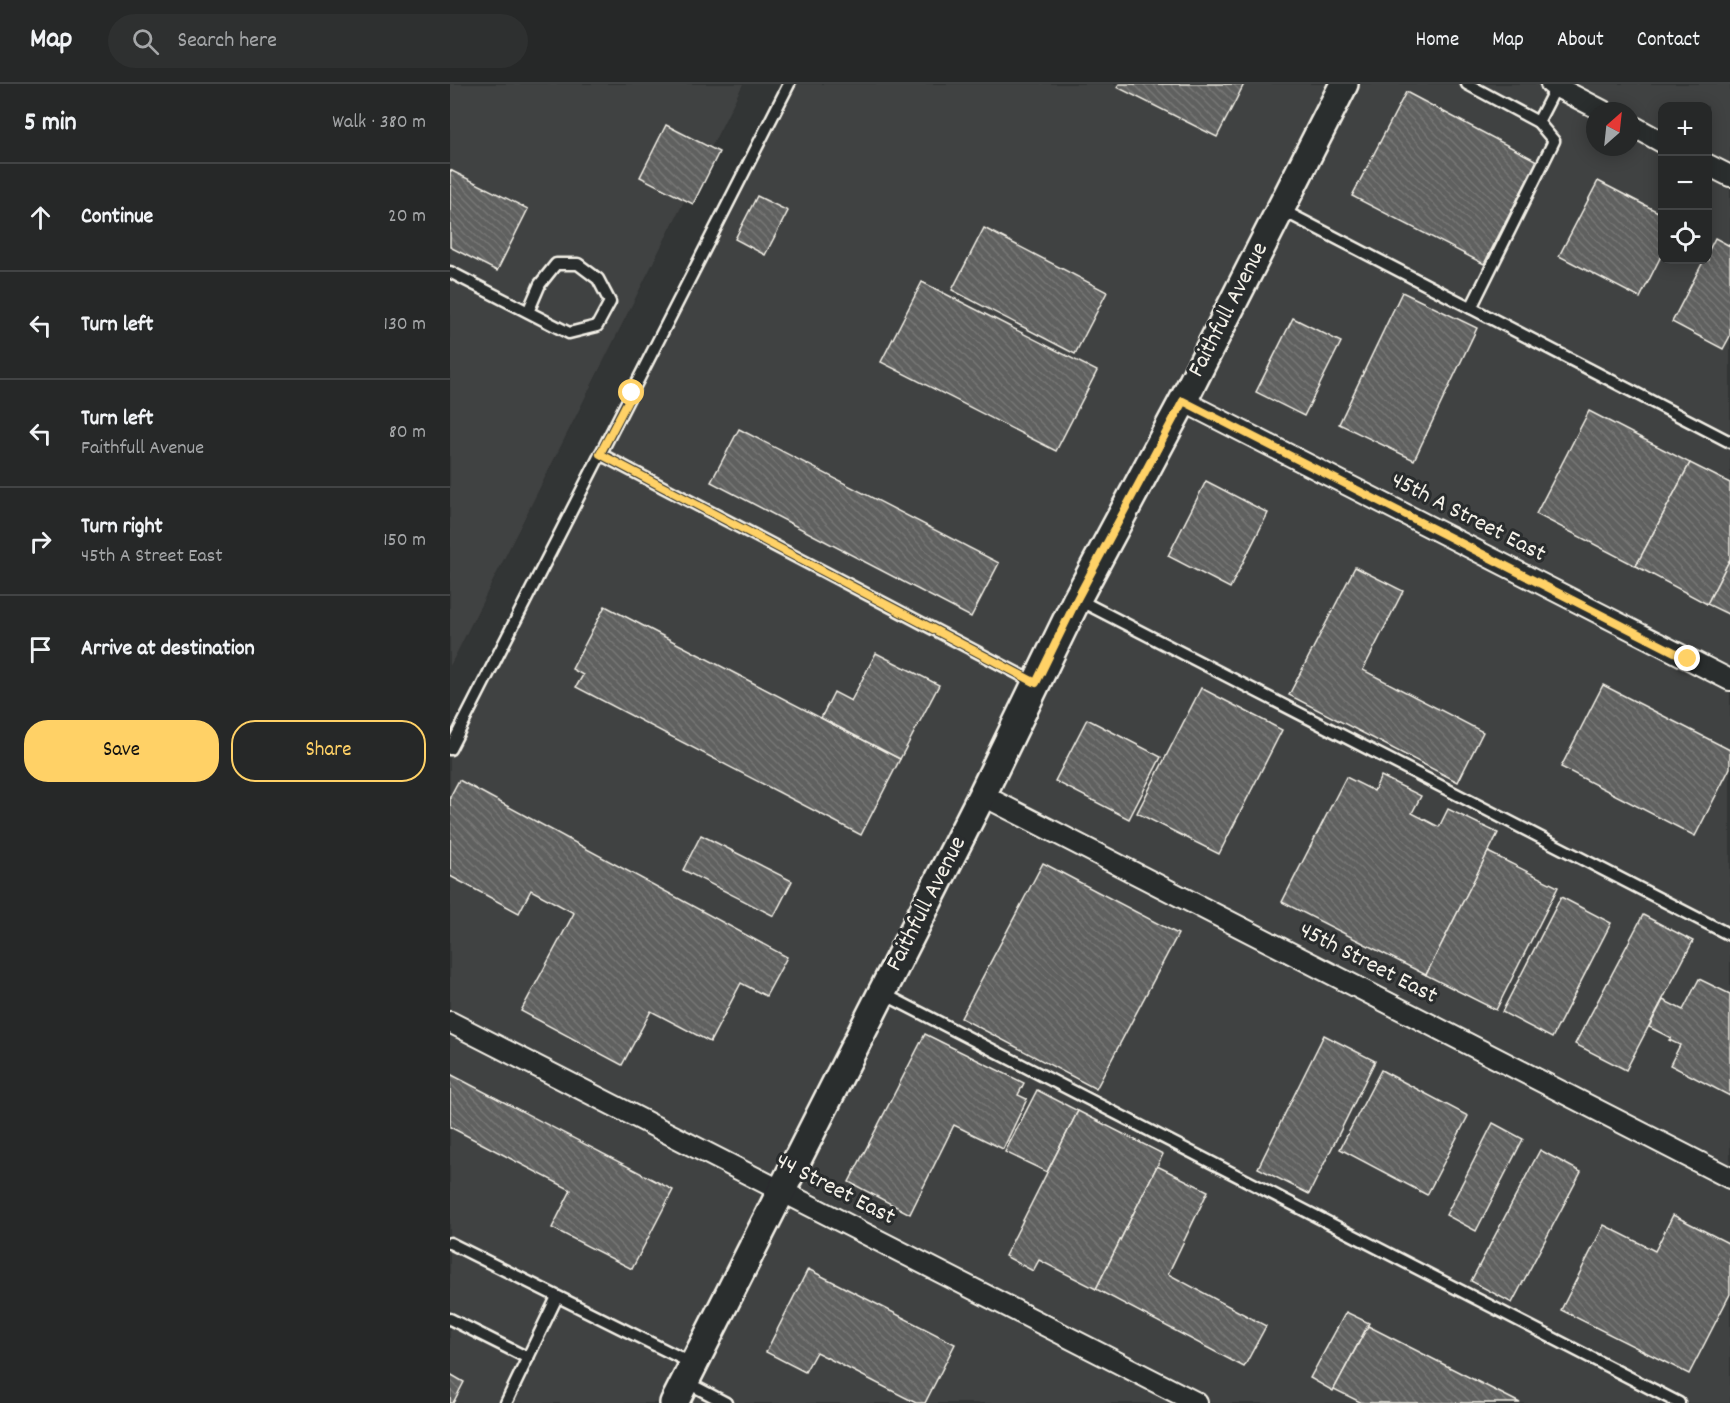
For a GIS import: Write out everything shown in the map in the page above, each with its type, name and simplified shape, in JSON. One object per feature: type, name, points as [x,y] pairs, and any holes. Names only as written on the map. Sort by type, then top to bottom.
[{"type":"street","name":"Faithfull Avenue","points":[[684,1383],[982,795],[1077,599],[1183,401],[1344,84]]},
{"type":"street","points":[[1553,85],[1586,102]]},
{"type":"street","points":[[1640,130],[1658,140]]},
{"type":"street","points":[[1712,167],[1730,176]]},
{"type":"street","name":"45th A Street East","points":[[1183,401],[1730,680]]},
{"type":"street","name":"45th Street East","points":[[982,795],[1730,1178]]},
{"type":"street","name":"44 Street East","points":[[450,1022],[1197,1403]]},
{"type":"lane","points":[[450,749],[789,84]]},
{"type":"lane","points":[[1467,84],[1538,122],[1554,141],[1471,308]]},
{"type":"lane","points":[[1538,122],[1553,85]]},
{"type":"lane","points":[[1280,209],[1730,442]]},
{"type":"lane","points":[[450,272],[528,312],[569,333],[597,326],[609,302],[598,279],[578,264],[556,264],[540,284],[528,312]]},
{"type":"lane","points":[[600,454],[1036,683]]},
{"type":"lane","points":[[1077,599],[1730,935]]},
{"type":"lane","points":[[882,993],[1679,1403]]},
{"type":"lane","points":[[450,1243],[557,1297],[684,1383],[726,1403]]},
{"type":"lane","points":[[506,1403],[557,1297]]},
{"type":"lane","points":[[450,1319],[528,1358]]},
{"type":"shaded area","points":[[450,84],[743,84],[450,666]]},
{"type":"shaded area","points":[[789,84],[1730,84],[1730,1403],[450,1403],[450,749]]},
{"type":"building","points":[[1119,84],[1244,84],[1217,137],[1117,87]]},
{"type":"building","points":[[1406,92],[1537,161],[1484,264],[1352,196]]},
{"type":"building","points":[[666,125],[719,152],[693,204],[640,177]]},
{"type":"building","points":[[450,170],[528,209],[497,271],[450,247]]},
{"type":"building","points":[[1598,181],[1658,212],[1658,262],[1640,298],[1559,256]]},
{"type":"building","points":[[757,196],[788,211],[765,255],[735,239]]},
{"type":"building","points":[[984,228],[1107,292],[1075,354],[952,290]]},
{"type":"building","points":[[1715,238],[1730,246],[1730,336],[1723,349],[1672,322],[1702,264],[1712,264],[1712,244]]},
{"type":"building","points":[[922,282],[1097,371],[1056,451],[881,362]]},
{"type":"building","points":[[1402,292],[1477,328],[1414,460],[1339,424]]},
{"type":"building","points":[[1293,318],[1341,342],[1304,416],[1256,392]]},
{"type":"building","points":[[1589,411],[1690,463],[1636,566],[1536,514]]},
{"type":"building","points":[[739,429],[999,563],[971,617],[711,482]]},
{"type":"building","points":[[1690,463],[1730,483],[1730,559],[1707,604],[1636,566]]},
{"type":"building","points":[[1206,481],[1268,513],[1230,588],[1168,556]]},
{"type":"building","points":[[1730,559],[1730,615],[1707,604]]},
{"type":"building","points":[[1355,567],[1403,591],[1363,670],[1483,732],[1458,782],[1289,695]]},
{"type":"building","points":[[605,606],[900,759],[861,835],[576,687],[583,675],[572,669]]},
{"type":"building","points":[[876,653],[939,685],[900,759],[821,718],[834,692],[851,701]]},
{"type":"building","points":[[1603,685],[1730,750],[1730,768],[1695,836],[1561,767]]},
{"type":"building","points":[[1201,688],[1282,730],[1219,854],[1137,813]]},
{"type":"building","points":[[1087,719],[1161,757],[1129,819],[1055,781]]},
{"type":"building","points":[[1381,776],[1421,796],[1412,813],[1439,827],[1448,809],[1498,833],[1426,975],[1282,902],[1346,777],[1374,791]]},
{"type":"building","points":[[459,780],[787,957],[766,996],[741,983],[710,1042],[651,1011],[622,1065],[521,1011],[574,913],[531,890],[519,913],[450,876],[450,797]]},
{"type":"building","points":[[701,835],[792,881],[774,916],[683,870]]},
{"type":"building","points":[[1488,852],[1558,887],[1496,1010],[1426,975]]},
{"type":"building","points":[[1043,863],[1178,934],[1096,1089],[961,1018]]},
{"type":"building","points":[[1561,897],[1611,923],[1552,1038],[1502,1012]]},
{"type":"building","points":[[1643,915],[1693,941],[1626,1070],[1575,1044]]},
{"type":"building","points":[[1699,979],[1730,994],[1730,1096],[1670,1065],[1680,1045],[1649,1027],[1663,1000],[1683,1010]]},
{"type":"building","points":[[925,1034],[1024,1083],[1018,1095],[1027,1099],[1003,1149],[954,1125],[910,1214],[849,1182]]},
{"type":"building","points":[[1324,1035],[1375,1061],[1309,1194],[1258,1168]]},
{"type":"building","points":[[1381,1070],[1468,1116],[1427,1195],[1340,1149]]},
{"type":"building","points":[[450,1074],[673,1190],[632,1269],[552,1228],[571,1190],[450,1127]]},
{"type":"building","points":[[1037,1090],[1078,1111],[1047,1172],[1005,1152]]},
{"type":"building","points":[[1078,1111],[1163,1154],[1096,1289],[1039,1260],[1033,1271],[1005,1256]]},
{"type":"building","points":[[1493,1123],[1523,1139],[1476,1231],[1446,1215]]},
{"type":"building","points":[[1540,1150],[1581,1172],[1512,1303],[1471,1281]]},
{"type":"building","points":[[1157,1166],[1208,1191],[1168,1274],[1266,1326],[1244,1367],[1096,1289]]},
{"type":"building","points":[[1673,1215],[1730,1244],[1730,1294],[1689,1374],[1561,1310],[1604,1225],[1655,1251]]},
{"type":"building","points":[[808,1269],[955,1344],[925,1403],[916,1403],[816,1352],[805,1372],[766,1352]]},
{"type":"building","points":[[1346,1312],[1369,1323],[1333,1391],[1310,1378]]},
{"type":"building","points":[[1368,1326],[1520,1403],[1362,1403],[1334,1389]]},
{"type":"building","points":[[450,1374],[464,1382],[453,1403],[450,1403]]},
{"type":"route","points":[[632,393],[600,454],[1036,683],[1077,599],[1183,401],[1688,659]]}]
